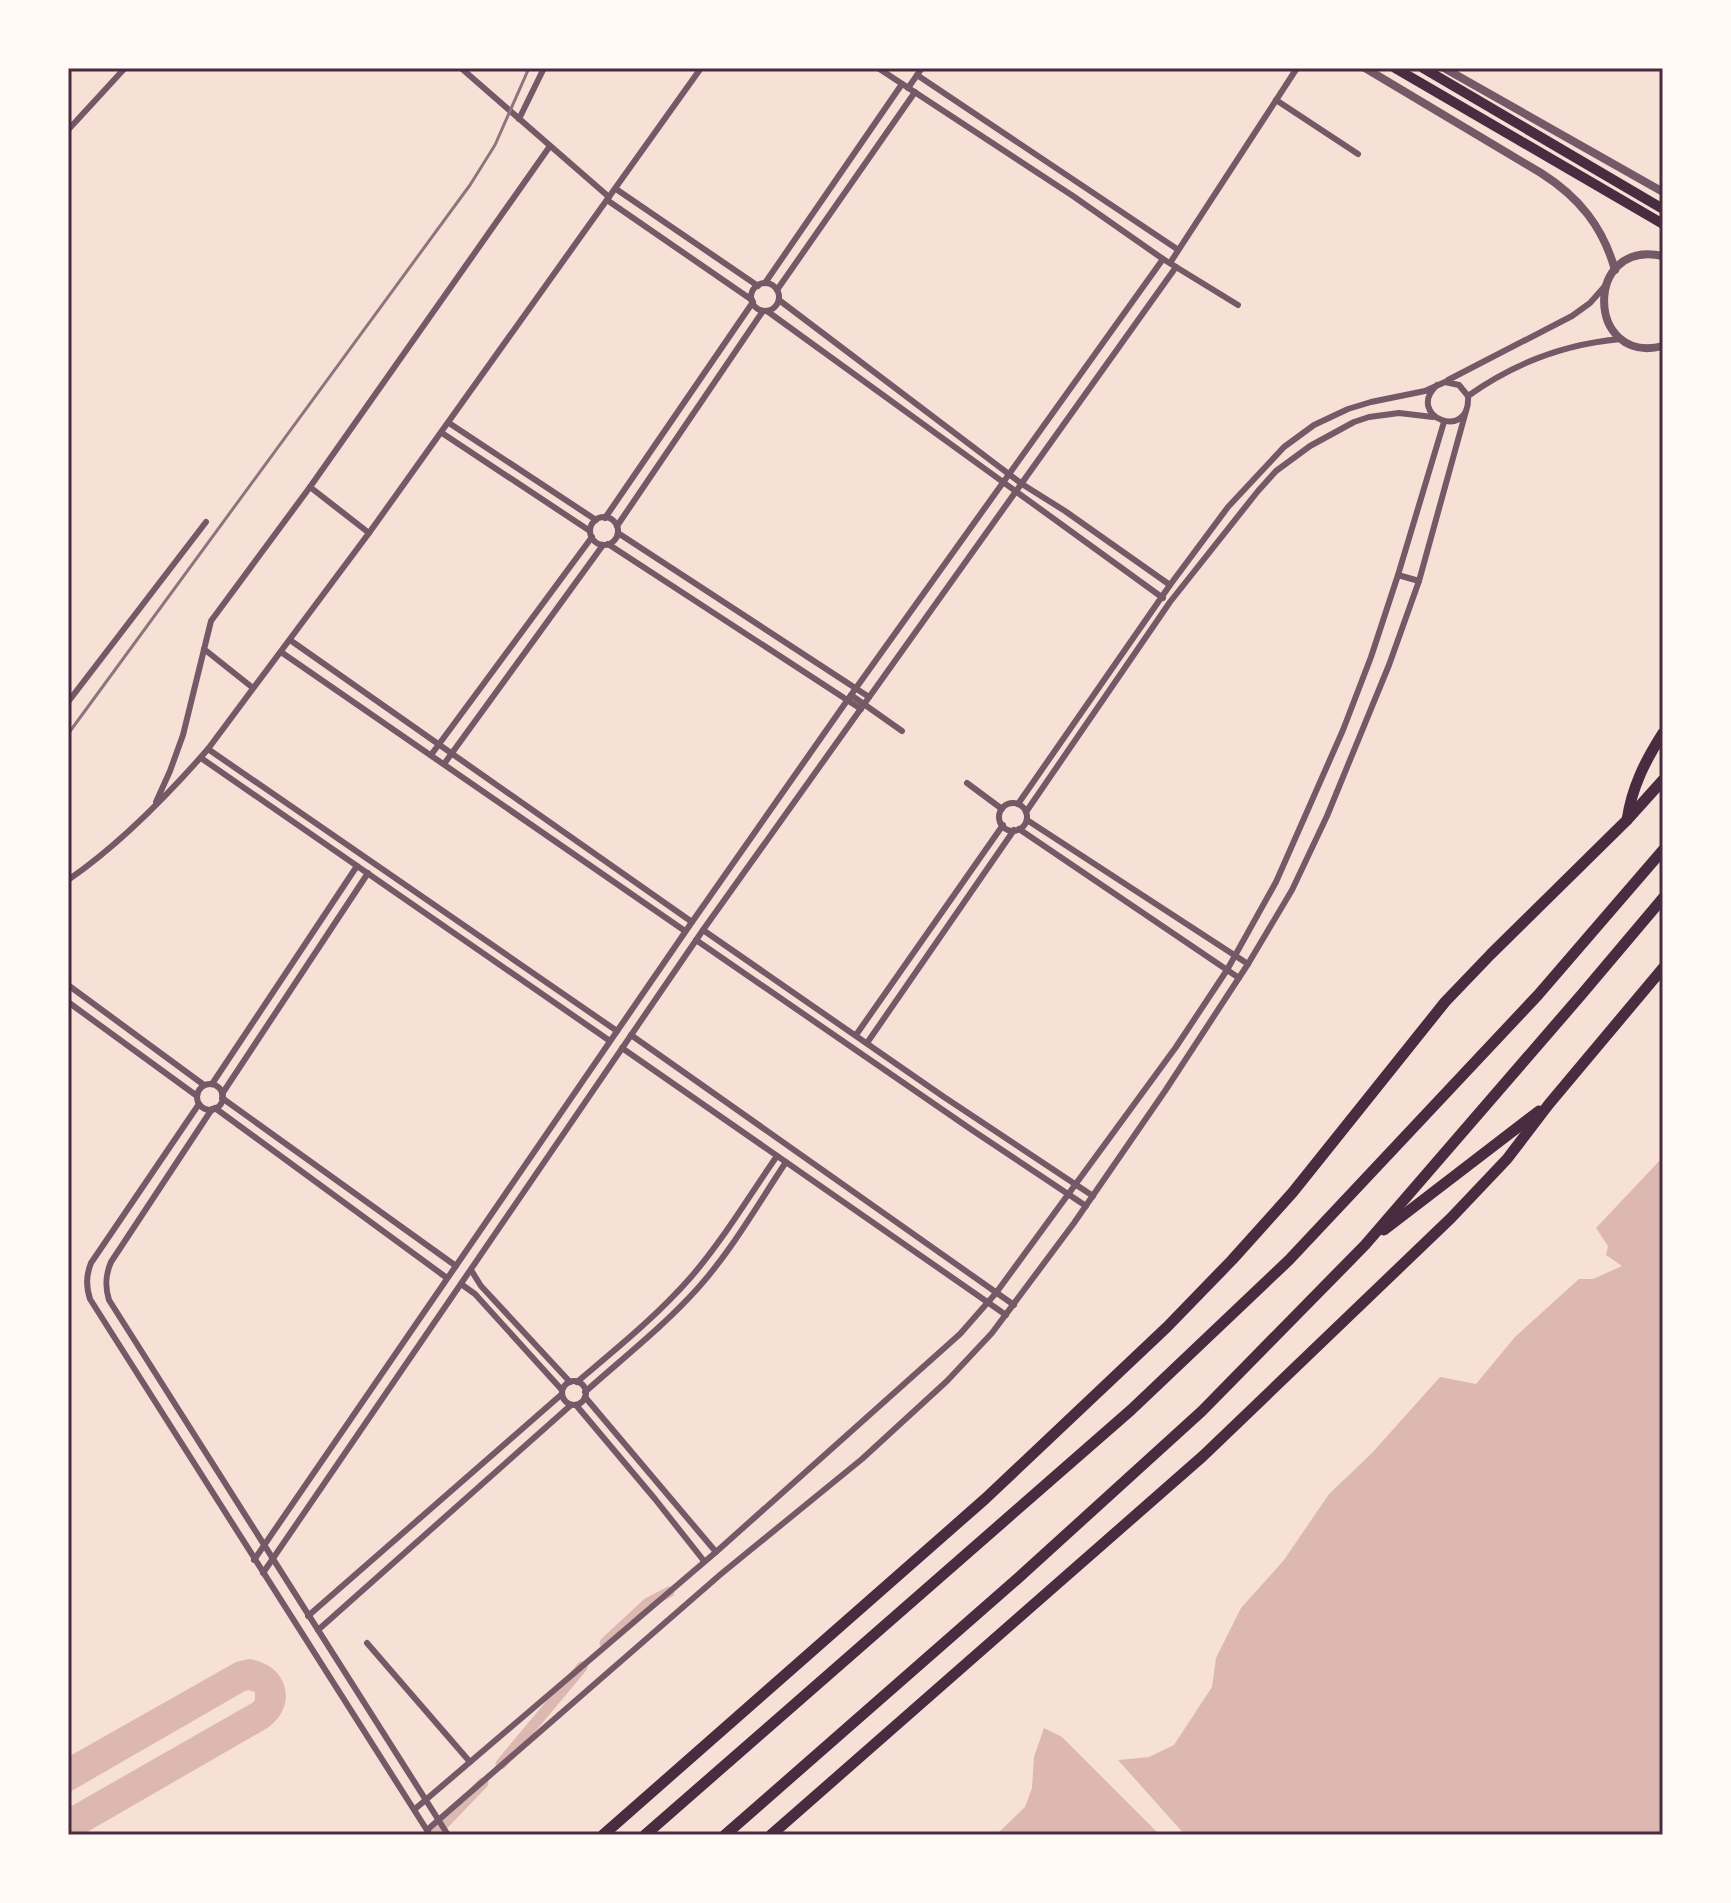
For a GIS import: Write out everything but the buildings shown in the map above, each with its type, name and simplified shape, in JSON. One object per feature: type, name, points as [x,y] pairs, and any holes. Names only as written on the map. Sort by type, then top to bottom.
[{"type":"highway","points":[[1627,820],[1638,776],[1663,733]]},
{"type":"highway","points":[[603,1835],[985,1499],[1167,1327],[1293,1192],[1445,1002],[1663,780]]},
{"type":"highway","points":[[645,1835],[1131,1410],[1289,1260],[1538,995],[1663,850]]},
{"type":"highway","points":[[725,1835],[1016,1580],[1202,1411],[1365,1245],[1663,898]]},
{"type":"highway","points":[[771,1835],[1203,1456],[1483,1186],[1663,968]]},
{"type":"highway","points":[[1365,1245],[1549,1104]]},
{"type":"main road","points":[[1395,68],[1663,224]]},
{"type":"main road","points":[[1423,68],[1663,209]]},
{"type":"street","points":[[68,130],[71,121],[125,68]]},
{"type":"street","points":[[461,68],[608,199],[1170,602]]},
{"type":"street","points":[[519,119],[544,68]]},
{"type":"street","points":[[68,880],[115,842],[201,758],[442,433],[701,68]]},
{"type":"street","points":[[878,68],[1238,305]]},
{"type":"street","points":[[263,1573],[696,940],[1016,493],[1297,68]]},
{"type":"street","points":[[1365,68],[1566,190],[1597,226],[1615,270]]},
{"type":"street","points":[[1444,68],[1663,192]]},
{"type":"street","points":[[605,518],[752,301],[753,292],[762,284],[905,86],[920,71],[1177,249]]},
{"type":"street","points":[[777,290],[915,92]]},
{"type":"street","points":[[1276,100],[1358,154]]},
{"type":"street","points":[[154,805],[183,735],[211,621],[310,487],[550,146]]},
{"type":"street","points":[[616,189],[762,284],[771,284],[777,290],[779,300],[1022,484],[1179,591]]},
{"type":"street","points":[[1018,804],[1228,507],[1303,431],[1348,409],[1415,393],[1445,382],[1572,316],[1590,303],[1622,264],[1638,256],[1663,256]]},
{"type":"street","points":[[254,1560],[851,694],[1009,474],[1170,263]]},
{"type":"street","points":[[1605,286],[1605,315],[1608,324],[1621,339],[1638,347],[1663,346]]},
{"type":"street","points":[[444,764],[606,545],[615,540],[618,530],[765,311],[774,308],[779,300]]},
{"type":"street","points":[[1468,396],[1531,359],[1575,345],[1621,339]]},
{"type":"street","points":[[357,866],[208,1085],[199,1090],[198,1100],[91,1263],[87,1272],[87,1290],[254,1560],[429,1832],[721,1574],[862,1459],[963,1366],[1014,1305],[1136,1135],[1248,964],[1292,890],[1327,816],[1389,665],[1419,581],[1466,411],[1468,396],[1459,385],[1445,382]]},
{"type":"street","points":[[1434,417],[1427,401],[1437,385]]},
{"type":"street","points":[[867,1043],[1017,830],[1170,602],[1267,481],[1298,453],[1354,422],[1399,413],[1434,417],[1444,422],[1459,419],[1466,411]]},
{"type":"street","points":[[415,1809],[716,1552],[953,1341],[996,1293],[1077,1184],[1176,1047],[1227,970],[1276,882],[1327,769],[1371,657],[1444,422]]},
{"type":"street","points":[[449,423],[596,520],[612,520],[618,530],[851,694],[862,707],[902,731]]},
{"type":"street","points":[[442,433],[591,534],[596,542],[606,545],[851,694],[869,697]]},
{"type":"street","points":[[310,487],[369,533]]},
{"type":"street","points":[[431,755],[591,534],[596,520]]},
{"type":"street","points":[[68,702],[206,522]]},
{"type":"street","points":[[1398,575],[1419,581]]},
{"type":"street","points":[[290,640],[692,922]]},
{"type":"street","points":[[204,649],[253,688]]},
{"type":"street","points":[[281,652],[685,931]]},
{"type":"street","points":[[208,749],[617,1031]]},
{"type":"street","points":[[201,758],[610,1041]]},
{"type":"street","points":[[967,783],[1002,809]]},
{"type":"street","points":[[504,806],[512,796]]},
{"type":"street","points":[[1239,978],[1017,830],[1009,830],[1003,825],[1002,809],[1009,804],[1023,807],[1026,816],[1248,964]]},
{"type":"street","points":[[856,1035],[1003,825]]},
{"type":"street","points":[[322,842],[328,832]]},
{"type":"street","points":[[368,873],[111,1262],[106,1291],[448,1835]]},
{"type":"street","points":[[434,919],[441,910]]},
{"type":"street","points":[[703,930],[1093,1196]]},
{"type":"street","points":[[696,940],[1086,1206]]},
{"type":"street","points":[[68,985],[208,1085],[219,1088],[222,1096],[456,1266]]},
{"type":"street","points":[[68,1002],[198,1100],[203,1107],[214,1109],[447,1278]]},
{"type":"street","points":[[631,1035],[1014,1305]]},
{"type":"street","points":[[622,1048],[1006,1315]]},
{"type":"street","points":[[308,1616],[562,1392],[565,1385],[574,1382],[662,1307],[708,1255],[777,1156]]},
{"type":"street","points":[[318,1630],[573,1405],[583,1401],[585,1395],[669,1317],[719,1262],[786,1162]]},
{"type":"street","points":[[471,1270],[481,1286],[574,1382],[583,1387],[585,1395],[716,1552]]},
{"type":"street","points":[[461,1284],[475,1294],[562,1392],[565,1401],[573,1405],[655,1499],[704,1561]]},
{"type":"street","points":[[424,1312],[433,1324]]},
{"type":"street","points":[[367,1643],[470,1762]]},
{"type":"shaded area","points":[[1663,1157],[1663,1835],[1185,1835],[1118,1760],[1149,1757],[1174,1745],[1212,1687],[1216,1658],[1241,1608],[1284,1560],[1329,1494],[1372,1453],[1440,1377],[1476,1384],[1515,1337],[1579,1279],[1593,1279],[1622,1266],[1606,1255],[1608,1246],[1596,1228]]},
{"type":"shaded area","points":[[249,1659],[272,1668],[284,1686],[284,1707],[269,1727],[82,1835],[68,1835],[68,1808],[252,1703],[255,1692],[245,1691],[68,1793],[68,1757],[236,1662]]},
{"type":"shaded area","points":[[1044,1728],[1062,1737],[1160,1835],[996,1835],[1025,1807],[1032,1788],[1034,1757]]},
{"type":"waterway","points":[[605,1643],[648,1603],[669,1592]]},
{"type":"waterway","points":[[501,1764],[582,1667]]},
{"type":"waterway","points":[[433,1835],[483,1783]]},
{"type":"railway","points":[[68,734],[470,185],[495,145],[529,68]]}]
